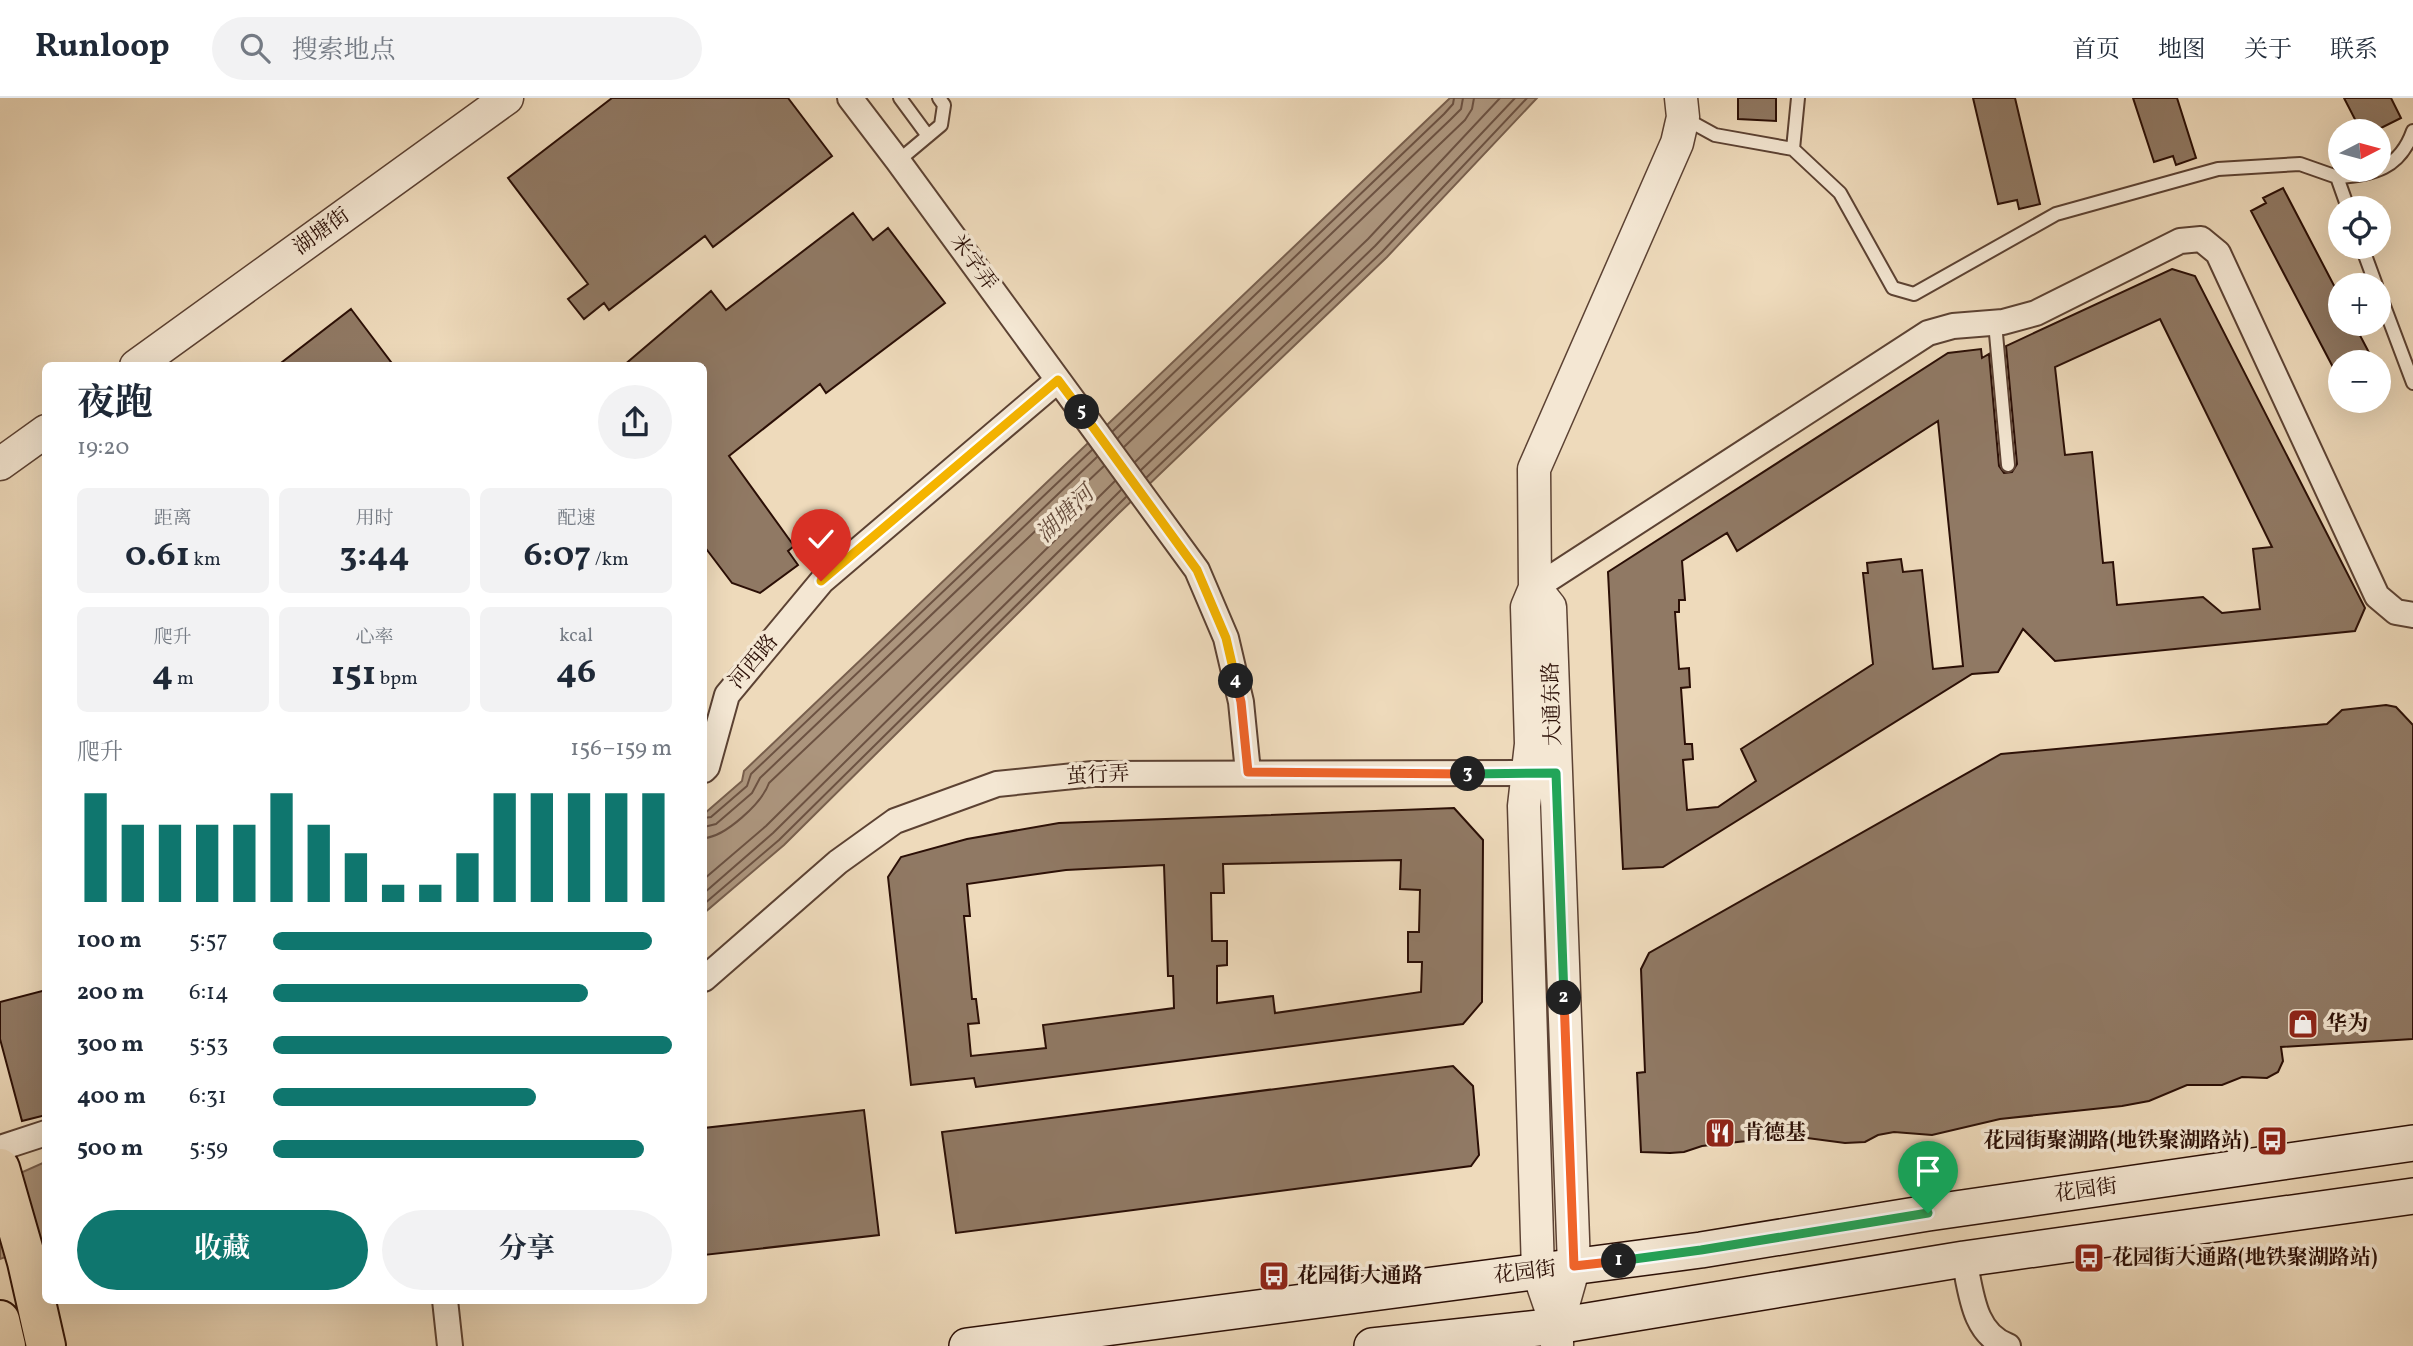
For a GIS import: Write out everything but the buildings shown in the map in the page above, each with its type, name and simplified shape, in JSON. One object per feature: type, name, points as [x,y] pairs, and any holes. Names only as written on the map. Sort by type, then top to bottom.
[{"type":"main road","name":"花园街","points":[[967,1346],[1701,1250],[1928,1213],[2413,1143]]},
{"type":"main road","points":[[0,1169],[27,1262],[46,1346]]},
{"type":"main road","points":[[1372,1346],[1557,1336],[1964,1259],[2413,1196]]},
{"type":"main road","points":[[0,1320],[6,1346]]},
{"type":"street","name":"湖塘街","points":[[142,362],[507,98]]},
{"type":"street","name":"米字弄","points":[[850,98],[1197,570],[1226,638],[1241,702],[1248,772]]},
{"type":"street","name":"大通东路","points":[[1557,1336],[1574,1266],[1542,774],[1531,744],[1527,607],[1535,588],[1535,468],[1677,144],[1682,108]]},
{"type":"street","points":[[1535,588],[1928,333],[1953,326],[1995,323],[2036,313],[2179,241],[2201,239],[2218,253],[2377,596],[2396,612],[2413,615]]},
{"type":"street","name":"河西路","points":[[707,767],[727,695],[821,581],[1058,380]]},
{"type":"street","points":[[0,464],[42,434]]},
{"type":"street","name":"茧行弄","points":[[707,976],[838,862],[895,821],[998,784],[1093,774],[1542,774]]},
{"type":"street","name":"大通东路","points":[[1542,774],[1524,806],[1538,1270],[1557,1336]]},
{"type":"street","points":[[0,1148],[42,1134]]},
{"type":"street","points":[[1964,1259],[1977,1319],[1998,1343],[2008,1346]]},
{"type":"street","points":[[445,1304],[450,1346]]},
{"type":"lane","points":[[900,98],[928,136]]},
{"type":"lane","points":[[898,161],[942,125],[944,105],[939,98]]},
{"type":"lane","points":[[1793,149],[1798,98]]},
{"type":"lane","points":[[1682,108],[1714,135],[1793,149],[1840,193],[1893,288],[1914,293],[2056,214],[2218,169],[2300,164],[2328,174]]},
{"type":"lane","points":[[2391,163],[2407,148],[2413,131]]},
{"type":"lane","points":[[1995,323],[2008,465]]},
{"type":"lane","points":[[2391,325],[2413,383]]},
{"type":"water","name":"湖塘河","points":[[1450,98],[1537,98],[1387,257],[1118,514],[784,845],[707,910],[707,811],[742,781],[744,771]]},
{"type":"water","points":[[42,1163],[42,1244],[0,1259],[0,1182]]},
{"type":"place","name":"华为","points":[[2303,1024]]},
{"type":"place","name":"肯德基","points":[[1720,1133]]},
{"type":"place","name":"花园街聚湖路(地铁聚湖路站)","points":[[2272,1141]]},
{"type":"place","name":"花园街大通路(地铁聚湖路站)","points":[[2089,1258]]},
{"type":"place","name":"花园街大通路","points":[[1274,1276]]},
{"type":"route","points":[[821,581],[1058,380],[1197,570],[1226,638],[1241,702],[1248,772],[1556,773],[1574,1266],[1701,1250],[1928,1213]]}]
